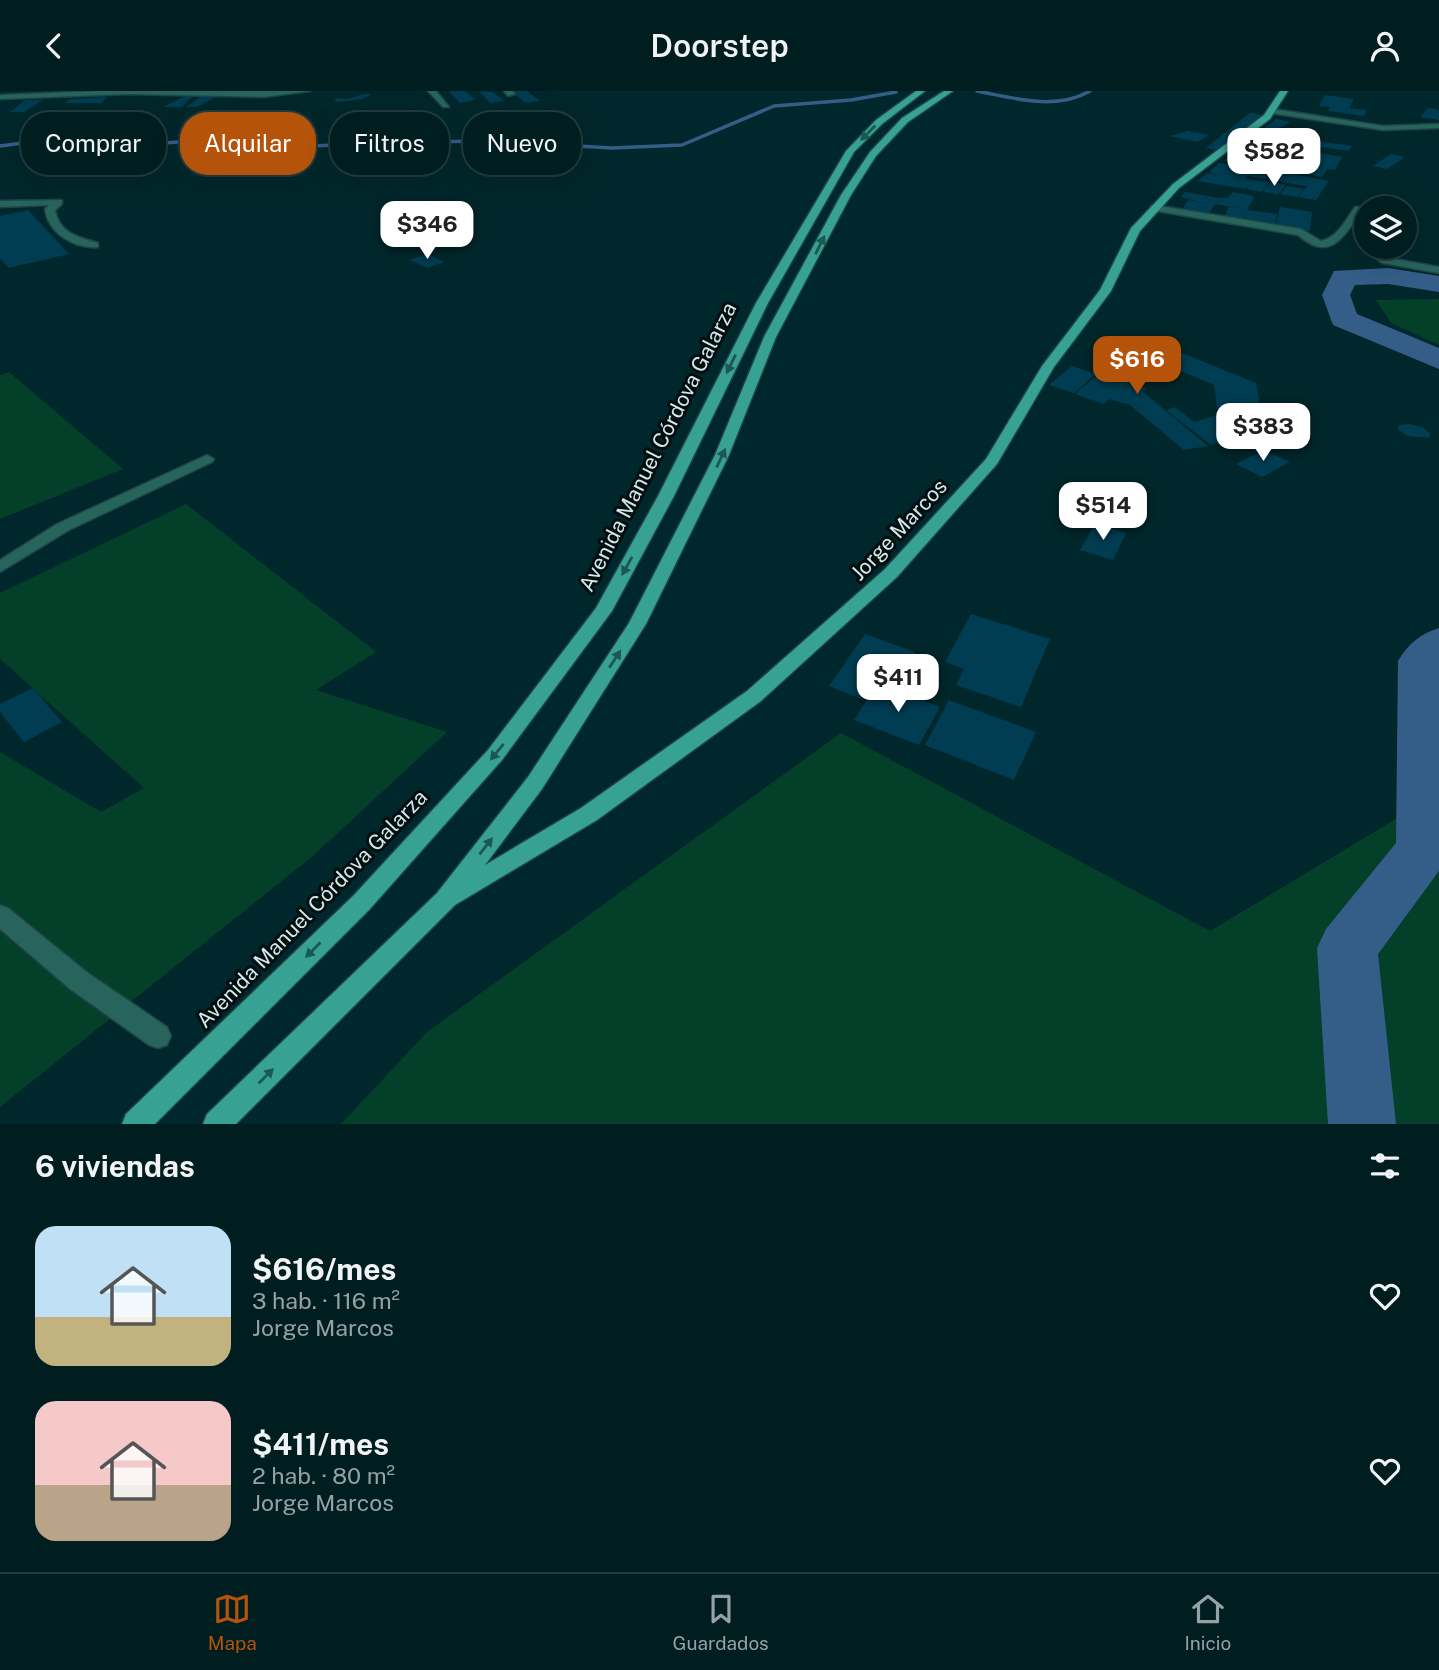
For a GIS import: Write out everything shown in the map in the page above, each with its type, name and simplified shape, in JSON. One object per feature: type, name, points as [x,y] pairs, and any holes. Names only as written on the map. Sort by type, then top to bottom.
[{"type":"main road","points":[[217,1124],[445,900],[535,783],[637,624],[722,455],[771,337],[846,195],[873,154],[905,120],[948,91]]},
{"type":"main road","name":"Jorge Marcos","points":[[445,900],[589,814],[754,696],[891,573],[992,461],[1048,366],[1105,291],[1135,230],[1176,186],[1273,111],[1284,91]]},
{"type":"main road","name":"Avenida Manuel Córdova Galarza","points":[[136,1124],[361,902],[503,744],[603,611],[666,496],[762,303],[850,151],[915,92]]},
{"type":"main road","points":[[762,303],[789,306]]},
{"type":"street","points":[[30,96],[38,91]]},
{"type":"street","points":[[0,97],[131,92],[264,95],[306,91]]},
{"type":"street","points":[[432,91],[446,105]]},
{"type":"street","points":[[1273,111],[1383,128],[1439,125]]},
{"type":"street","points":[[0,204],[59,202],[50,209],[50,218],[57,230],[94,245]]},
{"type":"street","points":[[1154,208],[1301,232],[1312,243],[1322,246],[1332,243],[1354,214]]},
{"type":"street","points":[[1383,259],[1439,270]]},
{"type":"street","points":[[0,567],[63,527],[206,459]]},
{"type":"street","points":[[0,915],[79,981],[158,1036]]},
{"type":"green space","points":[[1439,299],[1439,345],[1391,323],[1376,300]]},
{"type":"green space","points":[[9,372],[123,469],[0,519],[0,375]]},
{"type":"green space","points":[[186,504],[376,652],[316,690],[447,732],[314,855],[0,1107],[0,752],[101,812],[144,788],[0,659],[0,593]]},
{"type":"green space","points":[[841,733],[1210,931],[1439,793],[1439,1124],[341,1124],[427,1032]]},
{"type":"building","points":[[449,91],[465,91],[475,100],[460,103]]},
{"type":"building","points":[[479,91],[493,92],[504,101],[490,103]]},
{"type":"building","points":[[511,91],[527,91],[540,101],[526,103]]},
{"type":"building","points":[[372,94],[362,99],[347,101],[336,102],[335,98],[348,99]]},
{"type":"building","points":[[1325,95],[1354,99],[1349,108],[1367,110],[1364,116],[1328,111],[1330,107],[1319,106]]},
{"type":"building","points":[[107,97],[102,103],[65,103],[70,99]]},
{"type":"building","points":[[183,97],[192,97],[182,107],[163,107]]},
{"type":"building","points":[[200,97],[216,97],[197,107],[186,107]]},
{"type":"building","points":[[26,100],[43,100],[24,112],[10,112]]},
{"type":"building","points":[[1428,108],[1439,110],[1439,120],[1420,117]]},
{"type":"building","points":[[1250,113],[1263,115],[1216,150],[1206,148]]},
{"type":"building","points":[[1276,119],[1291,122],[1271,132],[1262,130]]},
{"type":"building","points":[[1188,131],[1209,135],[1197,142],[1169,136]]},
{"type":"building","points":[[1266,132],[1289,136],[1286,139],[1274,137],[1268,143],[1250,139]]},
{"type":"building","points":[[1308,140],[1352,146],[1349,151],[1314,146],[1315,144],[1306,143]]},
{"type":"building","points":[[1245,141],[1270,144],[1267,150],[1303,155],[1300,160],[1273,155],[1269,161],[1295,164],[1291,172],[1260,167],[1262,165],[1224,161],[1229,155],[1241,157],[1232,154],[1238,149],[1246,152],[1259,153],[1248,151],[1250,147],[1241,146]]},
{"type":"building","points":[[1314,152],[1342,157],[1335,170],[1327,169],[1323,177],[1292,172],[1306,155],[1311,156]]},
{"type":"building","points":[[1391,154],[1405,157],[1387,169],[1373,166]]},
{"type":"building","points":[[1219,163],[1272,171],[1266,179],[1248,176],[1246,179],[1269,182],[1261,192],[1247,189],[1251,183],[1246,189],[1197,181],[1208,173],[1219,175],[1209,172]]},
{"type":"building","points":[[1273,171],[1329,181],[1316,200],[1298,197],[1307,186],[1268,180]]},
{"type":"building","points":[[1270,182],[1286,185],[1278,195],[1262,191]]},
{"type":"building","points":[[1287,186],[1303,189],[1297,197],[1280,194]]},
{"type":"building","points":[[1185,192],[1219,198],[1228,198],[1233,192],[1254,196],[1243,220],[1225,217],[1228,207],[1239,208],[1215,204],[1208,215],[1182,210],[1188,200],[1208,204],[1181,197]]},
{"type":"building","points":[[1280,207],[1312,212],[1310,231],[1276,226]]},
{"type":"building","points":[[28,210],[69,254],[9,268],[0,258],[0,216]]},
{"type":"building","points":[[1247,210],[1277,214],[1275,225],[1244,220]]},
{"type":"building","points":[[427,254],[444,262],[427,268],[410,260]]},
{"type":"building","points":[[1167,347],[1256,383],[1264,429],[1211,445],[1166,410],[1175,407],[1194,422],[1218,415],[1214,385],[1148,357]]},
{"type":"building","points":[[1127,349],[1161,363],[1137,385],[1147,388],[1143,392],[1208,446],[1184,450],[1130,405],[1109,399],[1104,404],[1075,394]]},
{"type":"building","points":[[1072,366],[1096,374],[1074,393],[1049,385]]},
{"type":"building","points":[[1399,425],[1422,427],[1430,433],[1429,438],[1408,436],[1398,430]]},
{"type":"building","points":[[1264,450],[1290,462],[1262,477],[1236,464]]},
{"type":"building","points":[[1095,524],[1126,533],[1113,560],[1080,550]]},
{"type":"building","points":[[971,614],[1050,639],[1021,707],[956,685],[964,669],[945,662]]},
{"type":"building","points":[[865,634],[915,652],[895,685],[875,678],[861,699],[829,686]]},
{"type":"building","points":[[878,683],[940,707],[919,745],[854,720]]},
{"type":"building","points":[[33,688],[62,722],[24,742],[0,712],[0,704]]},
{"type":"building","points":[[949,700],[1036,732],[1014,780],[925,745]]},
{"type":"waterway","points":[[977,91],[1049,102],[1077,97],[1090,91]]},
{"type":"waterway","points":[[0,146],[30,142],[135,145],[193,141],[254,153],[287,147],[410,142],[490,141],[612,148],[682,145],[774,106],[851,100],[896,92]]},
{"type":"waterway","points":[[1439,284],[1388,276],[1344,277],[1336,295],[1344,319],[1439,359]]},
{"type":"waterway","points":[[1362,1124],[1347,948],[1424,849],[1421,661],[1439,644]]}]
